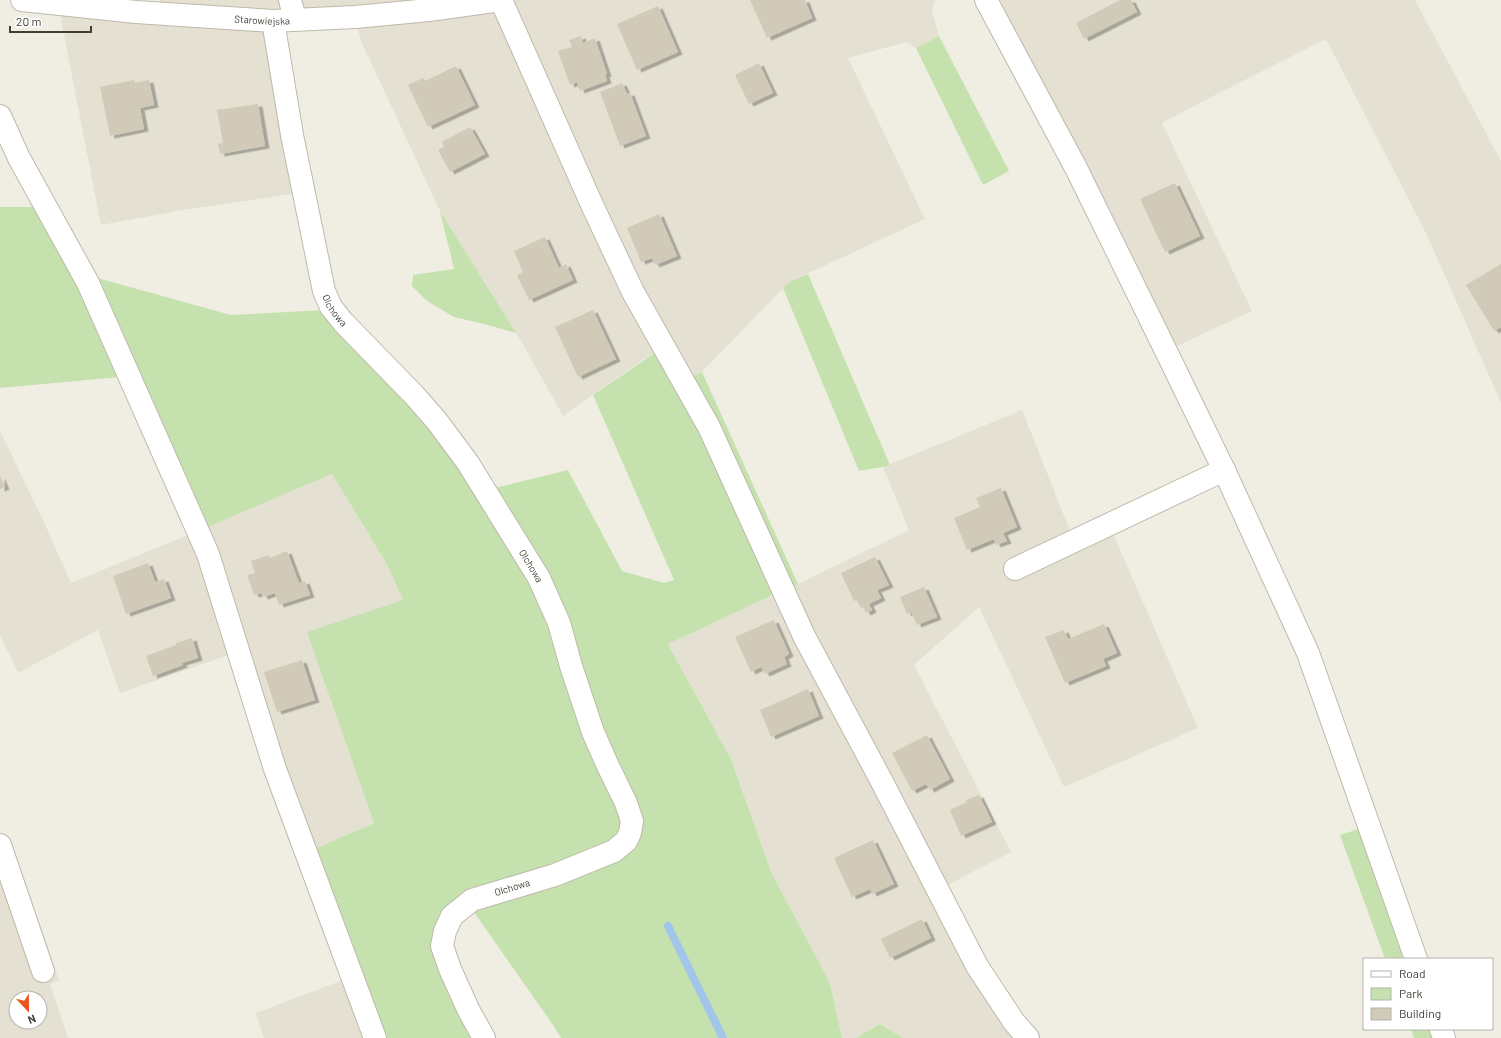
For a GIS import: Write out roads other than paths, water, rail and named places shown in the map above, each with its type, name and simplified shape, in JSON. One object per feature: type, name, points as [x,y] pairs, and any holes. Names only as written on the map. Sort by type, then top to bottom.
[{"type":"street","name":"Starowiejska","points":[[22,0],[142,13],[273,21],[293,10],[355,17],[414,12],[501,0]]},
{"type":"street","points":[[501,0],[593,207],[633,292],[709,427],[804,636],[884,785],[977,966],[1014,1022],[1028,1038]]},
{"type":"street","points":[[986,0],[1076,168],[1224,470],[1308,653],[1416,958]]},
{"type":"street","name":"Olchowa","points":[[273,21],[292,135],[324,291],[331,306],[343,322],[414,395],[436,420],[468,463],[539,578],[559,623],[571,666],[593,732],[606,764],[626,802],[632,821],[630,833],[626,841],[614,851],[555,875],[472,900],[452,916],[444,931],[442,946],[450,970],[469,1011],[484,1038]]},
{"type":"street","points":[[0,116],[18,158],[88,283],[208,554],[275,769],[375,1038]]},
{"type":"street","points":[[1015,569],[1224,470]]},
{"type":"street","points":[[0,846],[43,971]]},
{"type":"waterway","points":[[668,926],[723,1038]]}]
